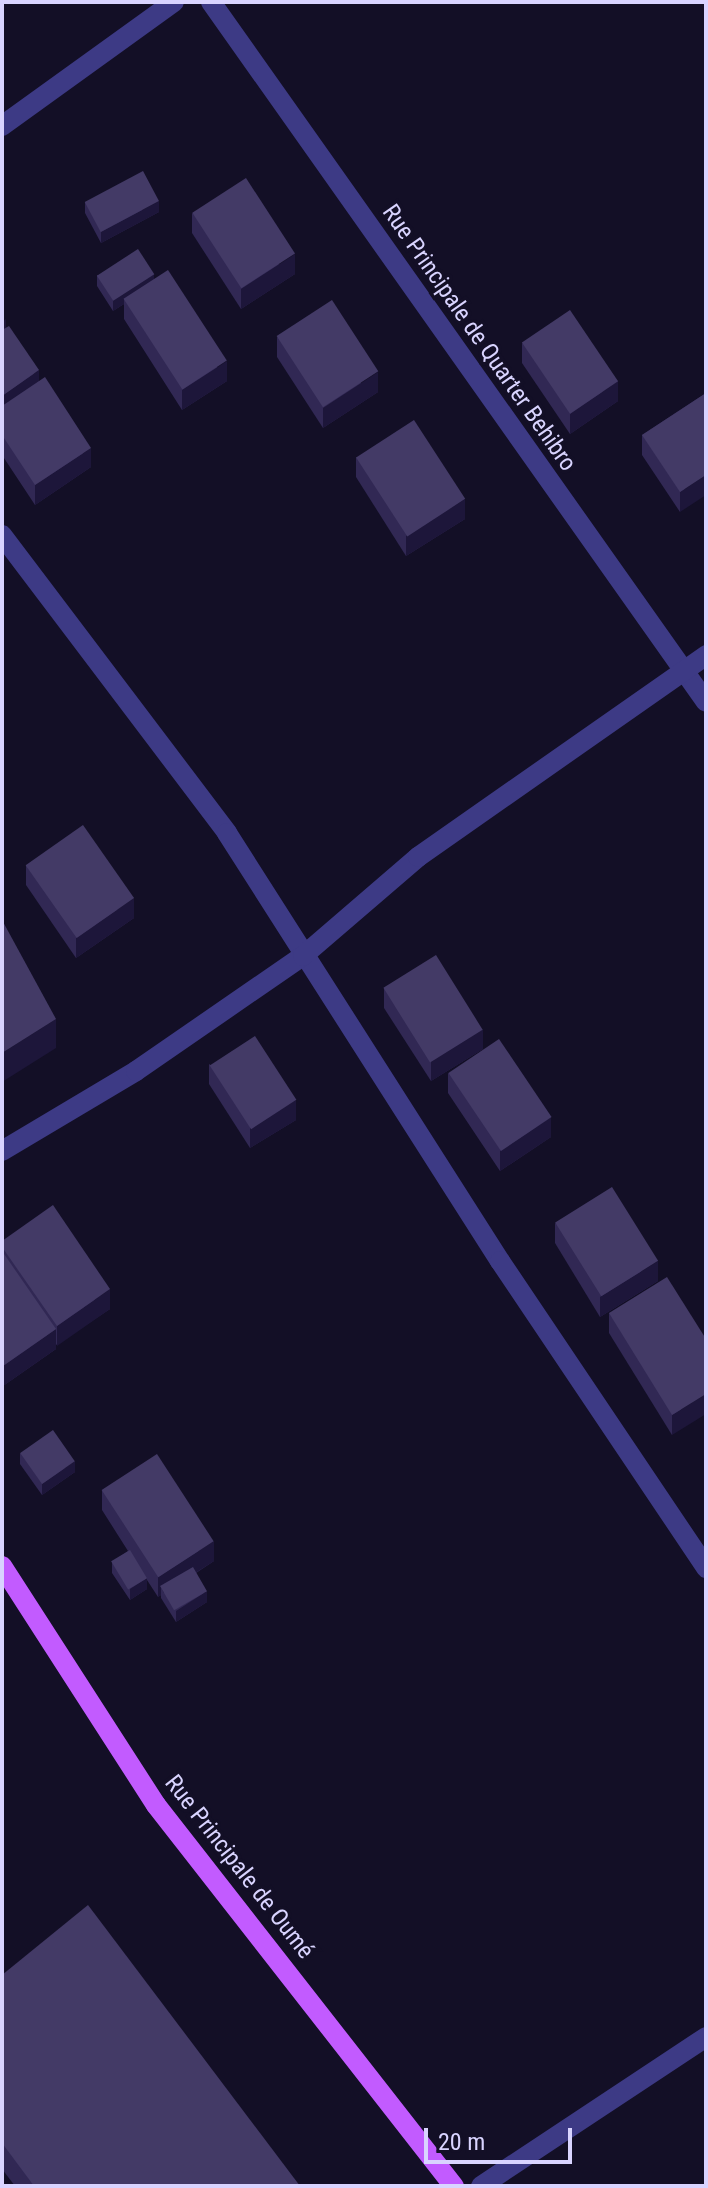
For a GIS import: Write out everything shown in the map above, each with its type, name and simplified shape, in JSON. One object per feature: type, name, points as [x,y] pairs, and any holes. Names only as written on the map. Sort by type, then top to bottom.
[{"type":"main road","name":"Rue Principale de Oumé","points":[[2,1566],[156,1805],[454,2186]]},
{"type":"street","points":[[2,126],[174,2]]},
{"type":"street","name":"Rue Principale de Quarter Behibro","points":[[211,2],[706,702]]},
{"type":"street","points":[[2,535],[219,821],[303,956],[706,1568]]},
{"type":"street","points":[[2,1151],[136,1071],[303,956],[418,857],[706,655]]},
{"type":"street","points":[[481,2186],[706,2037]]},
{"type":"building","points":[[143,171],[159,201],[101,232],[85,202]]},
{"type":"building","points":[[246,178],[295,253],[241,288],[192,213]]},
{"type":"building","points":[[138,249],[154,274],[113,301],[97,276]]},
{"type":"building","points":[[168,270],[227,361],[182,389],[124,299]]},
{"type":"building","points":[[332,300],[378,371],[323,407],[277,336]]},
{"type":"building","points":[[570,310],[618,381],[570,414],[522,342]]},
{"type":"building","points":[[9,326],[39,370],[2,396],[2,330]]},
{"type":"building","points":[[45,377],[91,448],[35,485],[2,435],[2,406]]},
{"type":"building","points":[[706,393],[706,475],[680,492],[642,435]]},
{"type":"building","points":[[414,420],[465,499],[407,536],[356,458]]},
{"type":"building","points":[[83,825],[134,898],[77,938],[26,865]]},
{"type":"building","points":[[2,920],[56,1019],[2,1053]]},
{"type":"building","points":[[436,955],[483,1030],[430,1062],[383,988]]},
{"type":"building","points":[[255,1036],[296,1100],[251,1129],[210,1065]]},
{"type":"building","points":[[499,1039],[552,1117],[501,1151],[448,1073]]},
{"type":"building","points":[[612,1187],[658,1261],[601,1296],[555,1223]]},
{"type":"building","points":[[53,1205],[110,1289],[57,1326],[2,1247],[2,1241]]},
{"type":"building","points":[[2,1251],[56,1329],[3,1366],[2,1364]]},
{"type":"building","points":[[667,1277],[706,1339],[706,1394],[672,1415],[609,1313]]},
{"type":"building","points":[[53,1430],[75,1461],[42,1484],[20,1453]]},
{"type":"building","points":[[157,1454],[214,1541],[158,1577],[102,1490]]},
{"type":"building","points":[[130,1550],[147,1578],[128,1590],[111,1561]]},
{"type":"building","points":[[193,1567],[207,1591],[174,1610],[160,1586]]},
{"type":"building","points":[[88,1905],[300,2186],[34,2186],[2,2143],[2,1975]]}]
